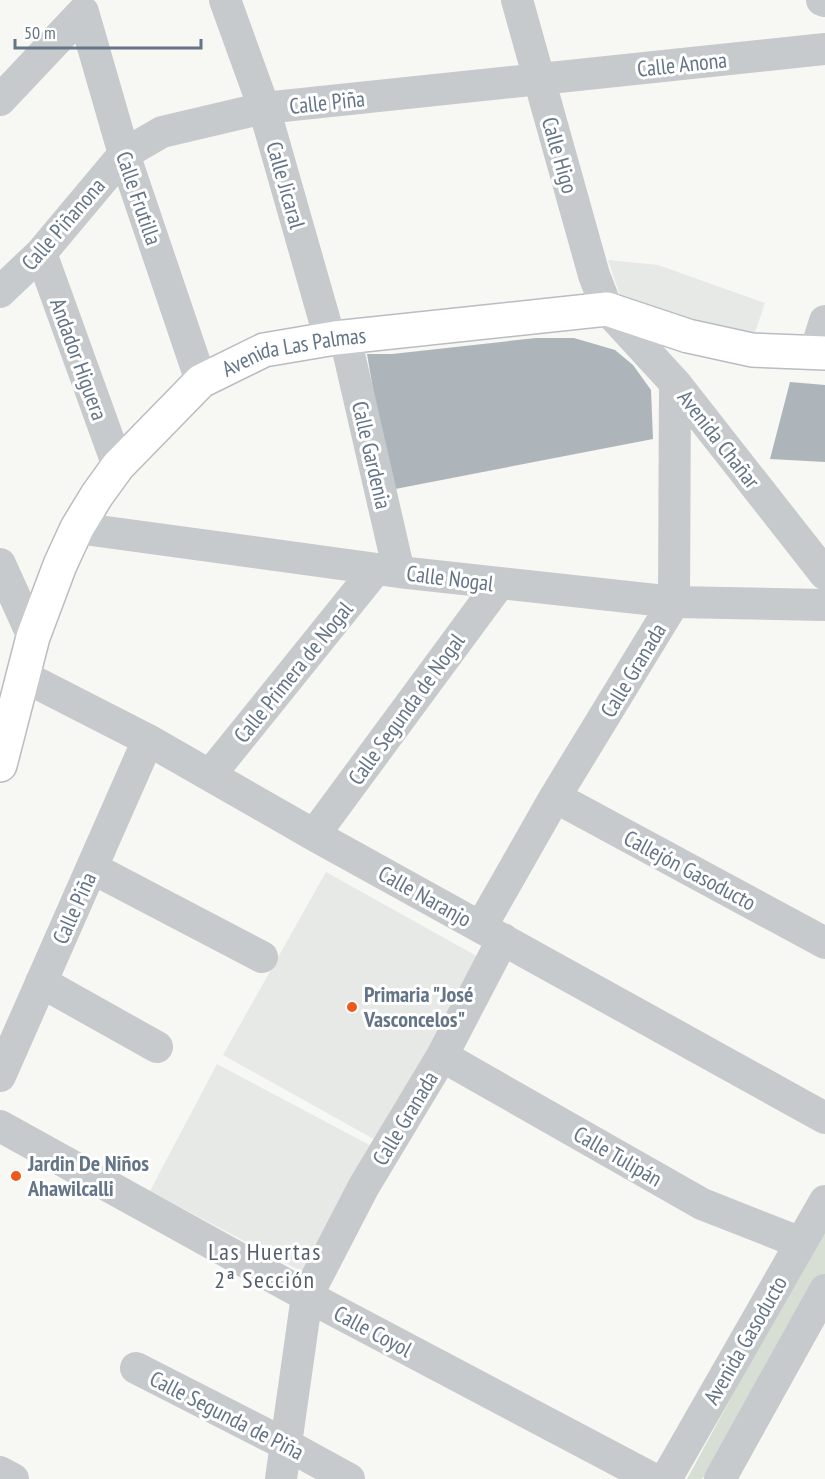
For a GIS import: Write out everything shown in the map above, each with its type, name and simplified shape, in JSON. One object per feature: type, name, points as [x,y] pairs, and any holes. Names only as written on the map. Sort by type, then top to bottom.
[{"type":"main road","name":"Avenida Las Palmas","points":[[0,765],[33,637],[60,565],[77,528],[118,466],[201,381],[264,350],[337,338],[607,309],[699,339],[752,350],[820,353]]},
{"type":"street","name":"Calle Jicaral","points":[[225,0],[264,108],[337,338]]},
{"type":"street","name":"Calle Higo","points":[[517,0],[594,274],[607,309]]},
{"type":"street","name":"Calle Frutilla","points":[[0,100],[83,12],[124,153],[201,381]]},
{"type":"street","name":"Calle Anona","points":[[538,79],[825,49]]},
{"type":"street","name":"Calle Piña","points":[[124,153],[162,132],[264,108],[538,79]]},
{"type":"street","name":"Calle Piñanona","points":[[0,292],[41,253],[124,153]]},
{"type":"street","name":"Andador Higuera","points":[[41,253],[118,466]]},
{"type":"street","name":"Avenida Chañar","points":[[607,309],[675,383],[825,574]]},
{"type":"street","points":[[820,353],[825,321]]},
{"type":"street","name":"Calle Gardenia","points":[[337,338],[388,570]]},
{"type":"street","name":"Calle Granada","points":[[281,1479],[307,1296],[364,1186],[442,1056],[492,933],[555,797],[674,602],[675,383]]},
{"type":"street","name":"Calle Nogal","points":[[77,528],[499,584],[674,602],[825,605]]},
{"type":"street","points":[[0,564],[33,637]]},
{"type":"street","name":"Calle Primera de Nogal","points":[[210,775],[388,570]]},
{"type":"street","name":"Calle Segunda de Nogal","points":[[314,835],[499,584]]},
{"type":"street","name":"Calle Naranjo","points":[[23,676],[148,740],[314,835],[825,1118]]},
{"type":"street","name":"Calle Piña","points":[[0,1076],[148,740]]},
{"type":"street","name":"Callejón Gasoducto","points":[[555,797],[825,943]]},
{"type":"street","points":[[92,868],[262,957]]},
{"type":"street","points":[[41,982],[157,1047]]},
{"type":"street","name":"Calle Tulipán","points":[[442,1056],[702,1204],[801,1242]]},
{"type":"street","name":"Calle Coyol","points":[[0,1126],[307,1296],[653,1479]]},
{"type":"street","name":"Avenida Gasoducto","points":[[666,1479],[825,1201]]},
{"type":"street","name":"Avenida Gasoducto","points":[[720,1479],[825,1290]]},
{"type":"street","name":"Calle Segunda de Piña","points":[[136,1368],[350,1479]]},
{"type":"street","points":[[0,1472],[13,1479]]},
{"type":"shaded area","points":[[608,260],[658,265],[765,303],[753,338],[624,308]]},
{"type":"shaded area","name":"Primaria \"José Vasconcelos\"","points":[[326,872],[482,959],[379,1142],[223,1055]]},
{"type":"shaded area","points":[[217,1064],[377,1149],[310,1276],[150,1191]]},
{"type":"shaded area","points":[[825,1224],[825,1275],[716,1469],[701,1479],[687,1479]]},
{"type":"building","points":[[536,338],[574,338],[615,350],[633,365],[651,390],[653,439],[390,490],[367,354],[392,354]]},
{"type":"building","points":[[790,382],[825,385],[825,462],[770,459]]},
{"type":"place","name":"Primaria \"José Vasconcelos\"","points":[[352,1007]]},
{"type":"place","name":"Jardin De Niños Ahawilcalli","points":[[16,1176]]},
{"type":"district","name":"Las Huertas 2ª Sección","points":[[265,1266]]}]
